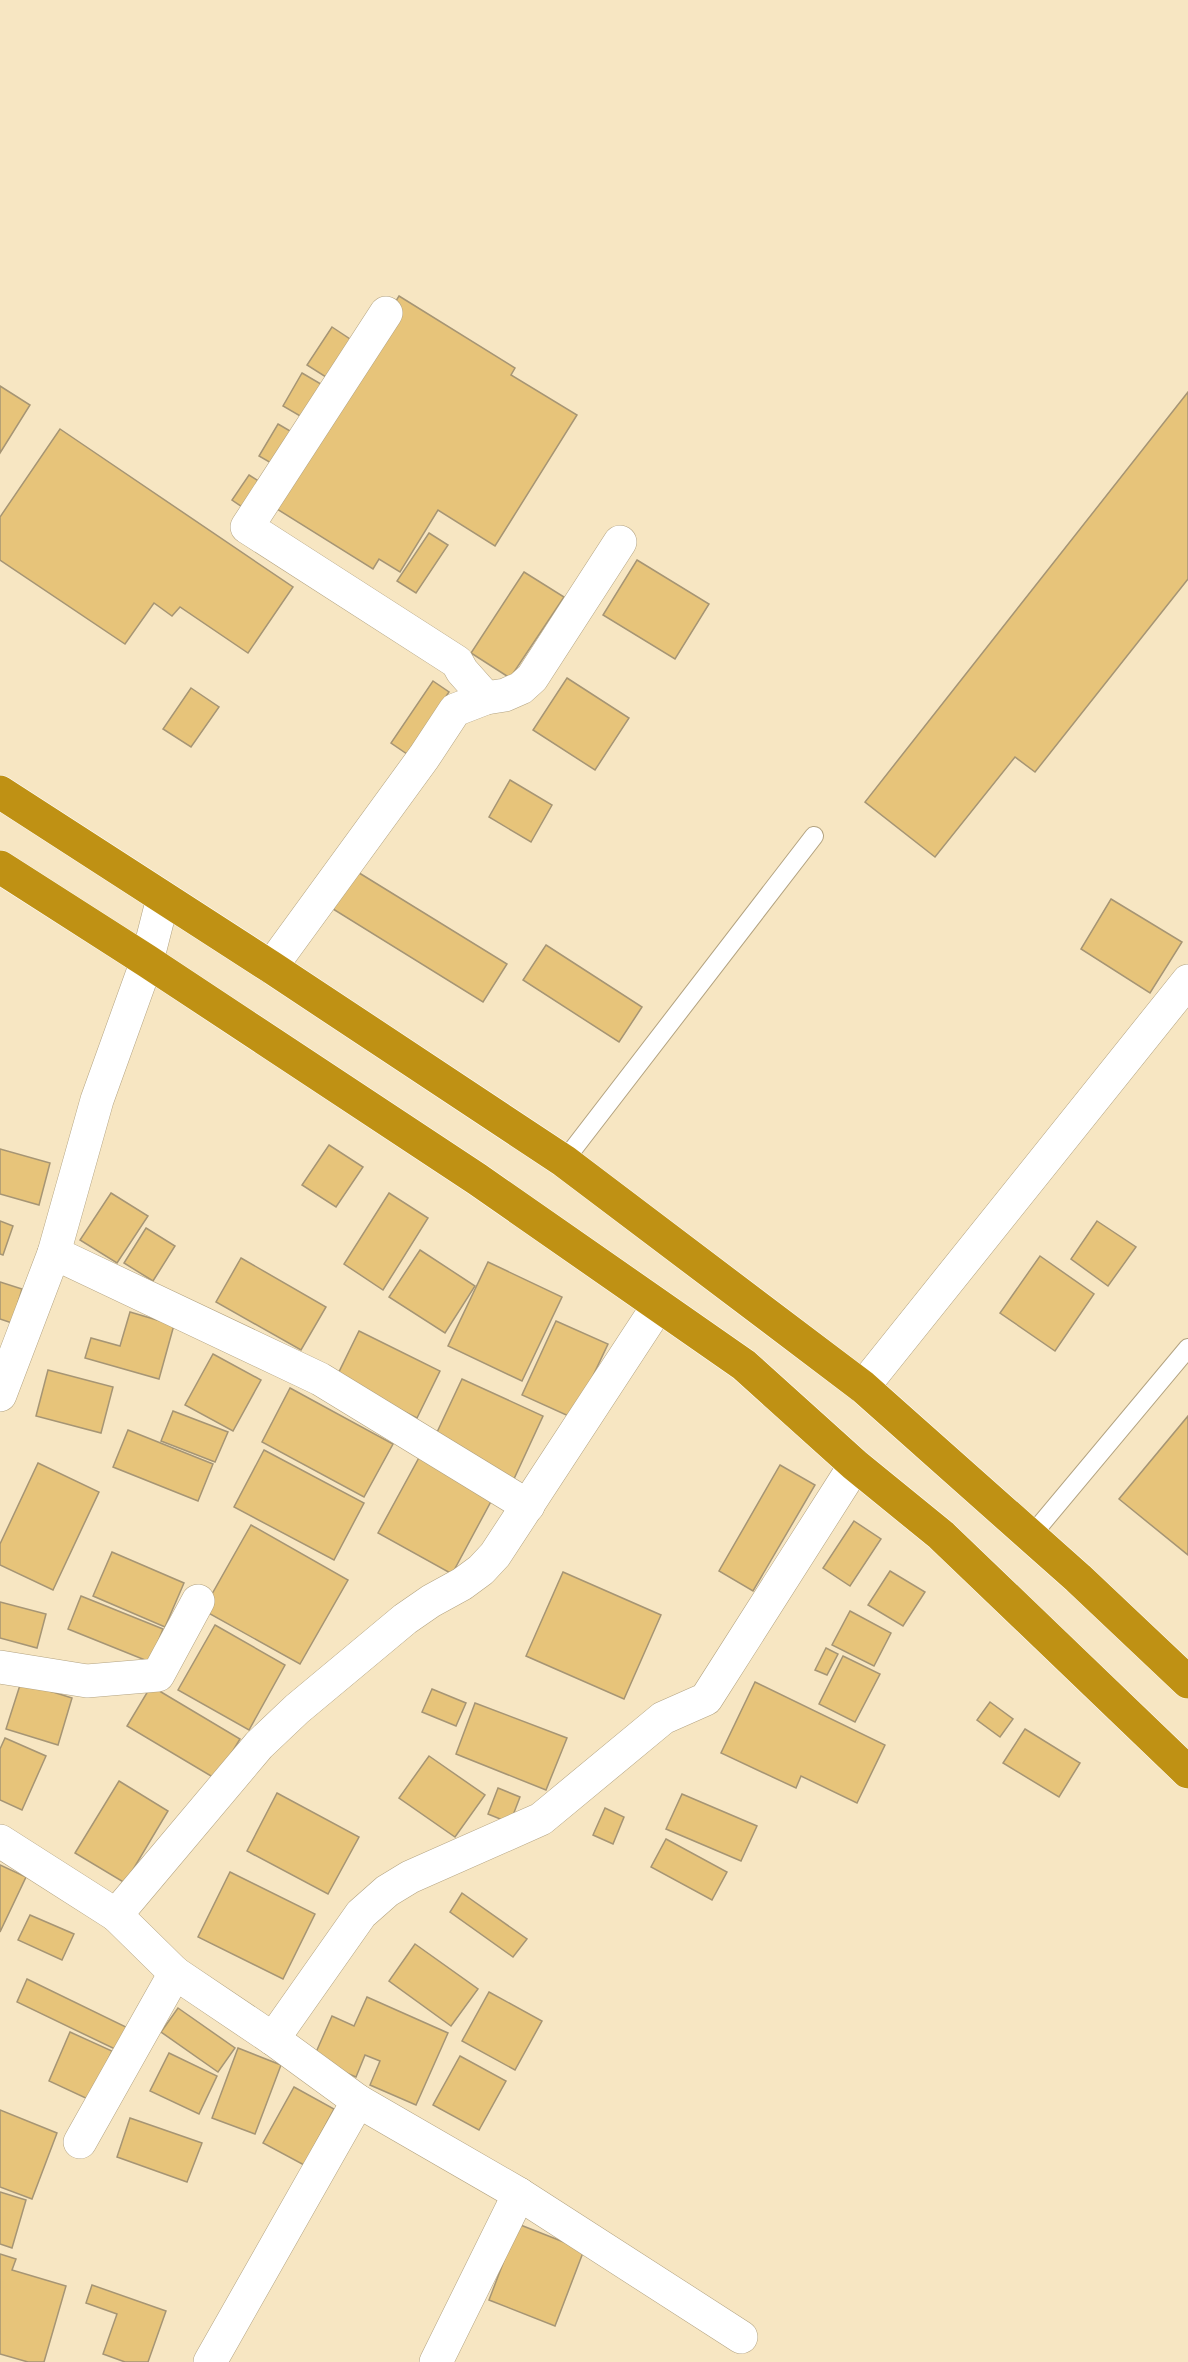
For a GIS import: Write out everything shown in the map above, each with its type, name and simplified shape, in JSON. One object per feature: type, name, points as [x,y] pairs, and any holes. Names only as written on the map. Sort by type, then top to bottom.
[{"type":"highway","points":[[0,792],[271,967],[564,1161],[864,1387],[1078,1578],[1188,1682]]},
{"type":"highway","points":[[0,867],[147,961],[477,1179],[744,1365],[855,1465],[940,1535],[1188,1772]]},
{"type":"street","points":[[386,313],[247,527],[457,662],[486,698]]},
{"type":"street","points":[[271,967],[424,757],[455,710],[486,698],[513,692],[532,678],[620,542]]},
{"type":"street","points":[[0,1395],[54,1253],[97,1100],[147,961],[163,898]]},
{"type":"street","points":[[864,1387],[1188,981]]},
{"type":"street","points":[[54,1253],[320,1379],[528,1506]]},
{"type":"street","points":[[116,1915],[259,1745],[297,1708],[405,1619],[462,1584],[481,1570],[495,1555],[658,1305]]},
{"type":"street","points":[[273,2039],[362,1914],[387,1891],[410,1877],[540,1819],[663,1718],[706,1699],[855,1465]]},
{"type":"street","points":[[0,1667],[87,1681],[158,1675],[198,1601]]},
{"type":"street","points":[[0,1841],[116,1915],[175,1974],[273,2039],[358,2101],[519,2194],[741,2337]]},
{"type":"street","points":[[80,2142],[175,1974]]},
{"type":"street","points":[[210,2362],[358,2101]]},
{"type":"street","points":[[436,2362],[519,2194]]},
{"type":"lane","points":[[564,1161],[814,836]]},
{"type":"lane","points":[[1031,1536],[1188,1348]]},
{"type":"building","points":[[399,296],[515,368],[511,375],[577,415],[495,546],[438,510],[400,572],[379,559],[373,569],[269,504]]},
{"type":"building","points":[[332,327],[353,341],[329,379],[307,365]]},
{"type":"building","points":[[302,373],[326,387],[307,420],[283,406]]},
{"type":"building","points":[[0,386],[30,405],[0,453]]},
{"type":"building","points":[[1188,392],[1188,579],[1035,772],[1015,757],[935,857],[865,802]]},
{"type":"building","points":[[278,424],[297,435],[278,467],[259,456]]},
{"type":"building","points":[[60,429],[293,587],[248,653],[180,607],[172,616],[154,603],[125,644],[0,560],[0,517]]},
{"type":"building","points":[[249,475],[265,485],[248,511],[232,500]]},
{"type":"building","points":[[429,533],[448,545],[416,593],[397,581]]},
{"type":"building","points":[[637,560],[709,604],[675,659],[603,615]]},
{"type":"building","points":[[524,572],[564,597],[510,678],[471,653]]},
{"type":"building","points":[[567,678],[629,718],[595,770],[533,730]]},
{"type":"building","points":[[433,681],[449,692],[407,754],[391,743]]},
{"type":"building","points":[[191,688],[219,707],[191,747],[163,729]]},
{"type":"building","points":[[510,780],[552,805],[531,842],[489,817]]},
{"type":"building","points":[[356,871],[507,964],[483,1002],[333,909]]},
{"type":"building","points":[[1111,899],[1182,942],[1150,993],[1081,949]]},
{"type":"building","points":[[546,945],[642,1007],[619,1042],[523,980]]},
{"type":"building","points":[[329,1145],[363,1167],[336,1207],[302,1185]]},
{"type":"building","points":[[0,1149],[50,1163],[39,1205],[0,1194]]},
{"type":"building","points":[[111,1193],[148,1216],[117,1263],[80,1240]]},
{"type":"building","points":[[389,1193],[428,1218],[383,1290],[344,1264]]},
{"type":"building","points":[[0,1221],[13,1226],[3,1255],[0,1254]]},
{"type":"building","points":[[1097,1221],[1136,1247],[1108,1286],[1071,1259]]},
{"type":"building","points":[[146,1228],[175,1246],[153,1281],[124,1263]]},
{"type":"building","points":[[420,1250],[475,1286],[445,1333],[389,1297]]},
{"type":"building","points":[[1040,1256],[1094,1294],[1055,1351],[1000,1313]]},
{"type":"building","points":[[241,1258],[326,1307],[301,1350],[216,1302]]},
{"type":"building","points":[[488,1262],[562,1297],[522,1381],[448,1346]]},
{"type":"building","points":[[0,1282],[22,1289],[12,1323],[0,1319]]},
{"type":"building","points":[[130,1312],[174,1325],[159,1379],[85,1358],[91,1338],[120,1346]]},
{"type":"building","points":[[556,1321],[608,1344],[573,1418],[522,1395]]},
{"type":"building","points":[[359,1331],[440,1371],[417,1418],[336,1378]]},
{"type":"building","points":[[213,1354],[261,1380],[233,1431],[185,1405]]},
{"type":"building","points":[[48,1370],[113,1387],[101,1433],[36,1416]]},
{"type":"building","points":[[462,1379],[543,1416],[513,1481],[432,1443]]},
{"type":"building","points":[[290,1388],[393,1444],[364,1497],[262,1442]]},
{"type":"building","points":[[173,1411],[228,1432],[215,1462],[161,1441]]},
{"type":"building","points":[[1188,1416],[1188,1555],[1119,1499]]},
{"type":"building","points":[[128,1430],[213,1464],[198,1501],[113,1467]]},
{"type":"building","points":[[264,1450],[364,1503],[334,1560],[234,1507]]},
{"type":"building","points":[[421,1454],[495,1494],[452,1574],[378,1533]]},
{"type":"building","points":[[38,1463],[99,1492],[53,1590],[0,1565],[0,1544]]},
{"type":"building","points":[[780,1465],[815,1485],[753,1591],[719,1571]]},
{"type":"building","points":[[854,1521],[881,1539],[850,1586],[823,1568]]},
{"type":"building","points":[[251,1525],[348,1580],[300,1664],[203,1610]]},
{"type":"building","points":[[112,1552],[184,1583],[165,1627],[93,1596]]},
{"type":"building","points":[[890,1571],[925,1592],[903,1626],[868,1605]]},
{"type":"building","points":[[563,1572],[661,1615],[624,1699],[526,1656]]},
{"type":"building","points":[[81,1596],[163,1629],[150,1662],[68,1629]]},
{"type":"building","points":[[0,1602],[46,1614],[37,1648],[0,1638]]},
{"type":"building","points":[[850,1611],[891,1633],[874,1666],[832,1645]]},
{"type":"building","points":[[215,1625],[285,1665],[249,1730],[178,1690]]},
{"type":"building","points":[[826,1648],[838,1654],[827,1675],[815,1670]]},
{"type":"building","points":[[843,1656],[880,1674],[855,1722],[819,1704]]},
{"type":"building","points":[[21,1682],[72,1698],[58,1745],[6,1729]]},
{"type":"building","points":[[755,1682],[885,1745],[857,1803],[801,1776],[796,1788],[721,1753]]},
{"type":"building","points":[[151,1686],[240,1739],[216,1779],[127,1726]]},
{"type":"building","points":[[432,1689],[466,1703],[456,1726],[422,1712]]},
{"type":"building","points":[[990,1702],[1013,1719],[1000,1737],[977,1720]]},
{"type":"building","points":[[475,1703],[567,1738],[546,1790],[456,1754]]},
{"type":"building","points":[[1025,1729],[1080,1763],[1059,1797],[1003,1763]]},
{"type":"building","points":[[5,1738],[46,1756],[22,1810],[0,1800],[0,1749]]},
{"type":"building","points":[[429,1756],[485,1795],[455,1837],[399,1798]]},
{"type":"building","points":[[119,1781],[168,1811],[125,1883],[75,1853]]},
{"type":"building","points":[[498,1788],[520,1797],[510,1823],[488,1814]]},
{"type":"building","points":[[277,1793],[359,1837],[328,1894],[247,1851]]},
{"type":"building","points":[[682,1794],[757,1826],[741,1861],[666,1829]]},
{"type":"building","points":[[605,1808],[624,1817],[613,1844],[593,1835]]},
{"type":"building","points":[[666,1839],[727,1872],[712,1900],[651,1867]]},
{"type":"building","points":[[0,1865],[26,1877],[0,1932]]},
{"type":"building","points":[[230,1872],[315,1914],[283,1979],[198,1937]]},
{"type":"building","points":[[462,1893],[527,1939],[513,1957],[450,1912]]},
{"type":"building","points":[[30,1915],[74,1934],[62,1960],[18,1940]]},
{"type":"building","points":[[415,1944],[478,1989],[451,2026],[389,1981]]},
{"type":"building","points":[[27,1979],[128,2028],[117,2050],[17,2002]]},
{"type":"building","points":[[489,1992],[542,2021],[515,2070],[462,2041]]},
{"type":"building","points":[[367,1997],[448,2033],[416,2105],[370,2085],[380,2061],[365,2055],[356,2077],[313,2059],[332,2016],[354,2026]]},
{"type":"building","points":[[178,2008],[235,2048],[218,2072],[161,2032]]},
{"type":"building","points":[[70,2032],[112,2051],[90,2100],[49,2081]]},
{"type":"building","points":[[238,2048],[281,2065],[255,2134],[212,2118]]},
{"type":"building","points":[[169,2053],[217,2076],[199,2114],[150,2091]]},
{"type":"building","points":[[460,2056],[506,2081],[479,2130],[433,2105]]},
{"type":"building","points":[[294,2087],[334,2109],[304,2165],[263,2143]]},
{"type":"building","points":[[0,2110],[57,2133],[32,2199],[0,2187]]},
{"type":"building","points":[[130,2118],[202,2143],[187,2182],[117,2157]]},
{"type":"building","points":[[0,2192],[26,2200],[12,2248],[0,2244]]},
{"type":"building","points":[[518,2224],[584,2250],[555,2326],[489,2300]]},
{"type":"building","points":[[0,2254],[16,2259],[12,2270],[66,2286],[44,2362],[28,2362],[0,2354]]},
{"type":"building","points":[[92,2285],[166,2311],[148,2362],[125,2362],[103,2354],[117,2314],[86,2303]]}]
